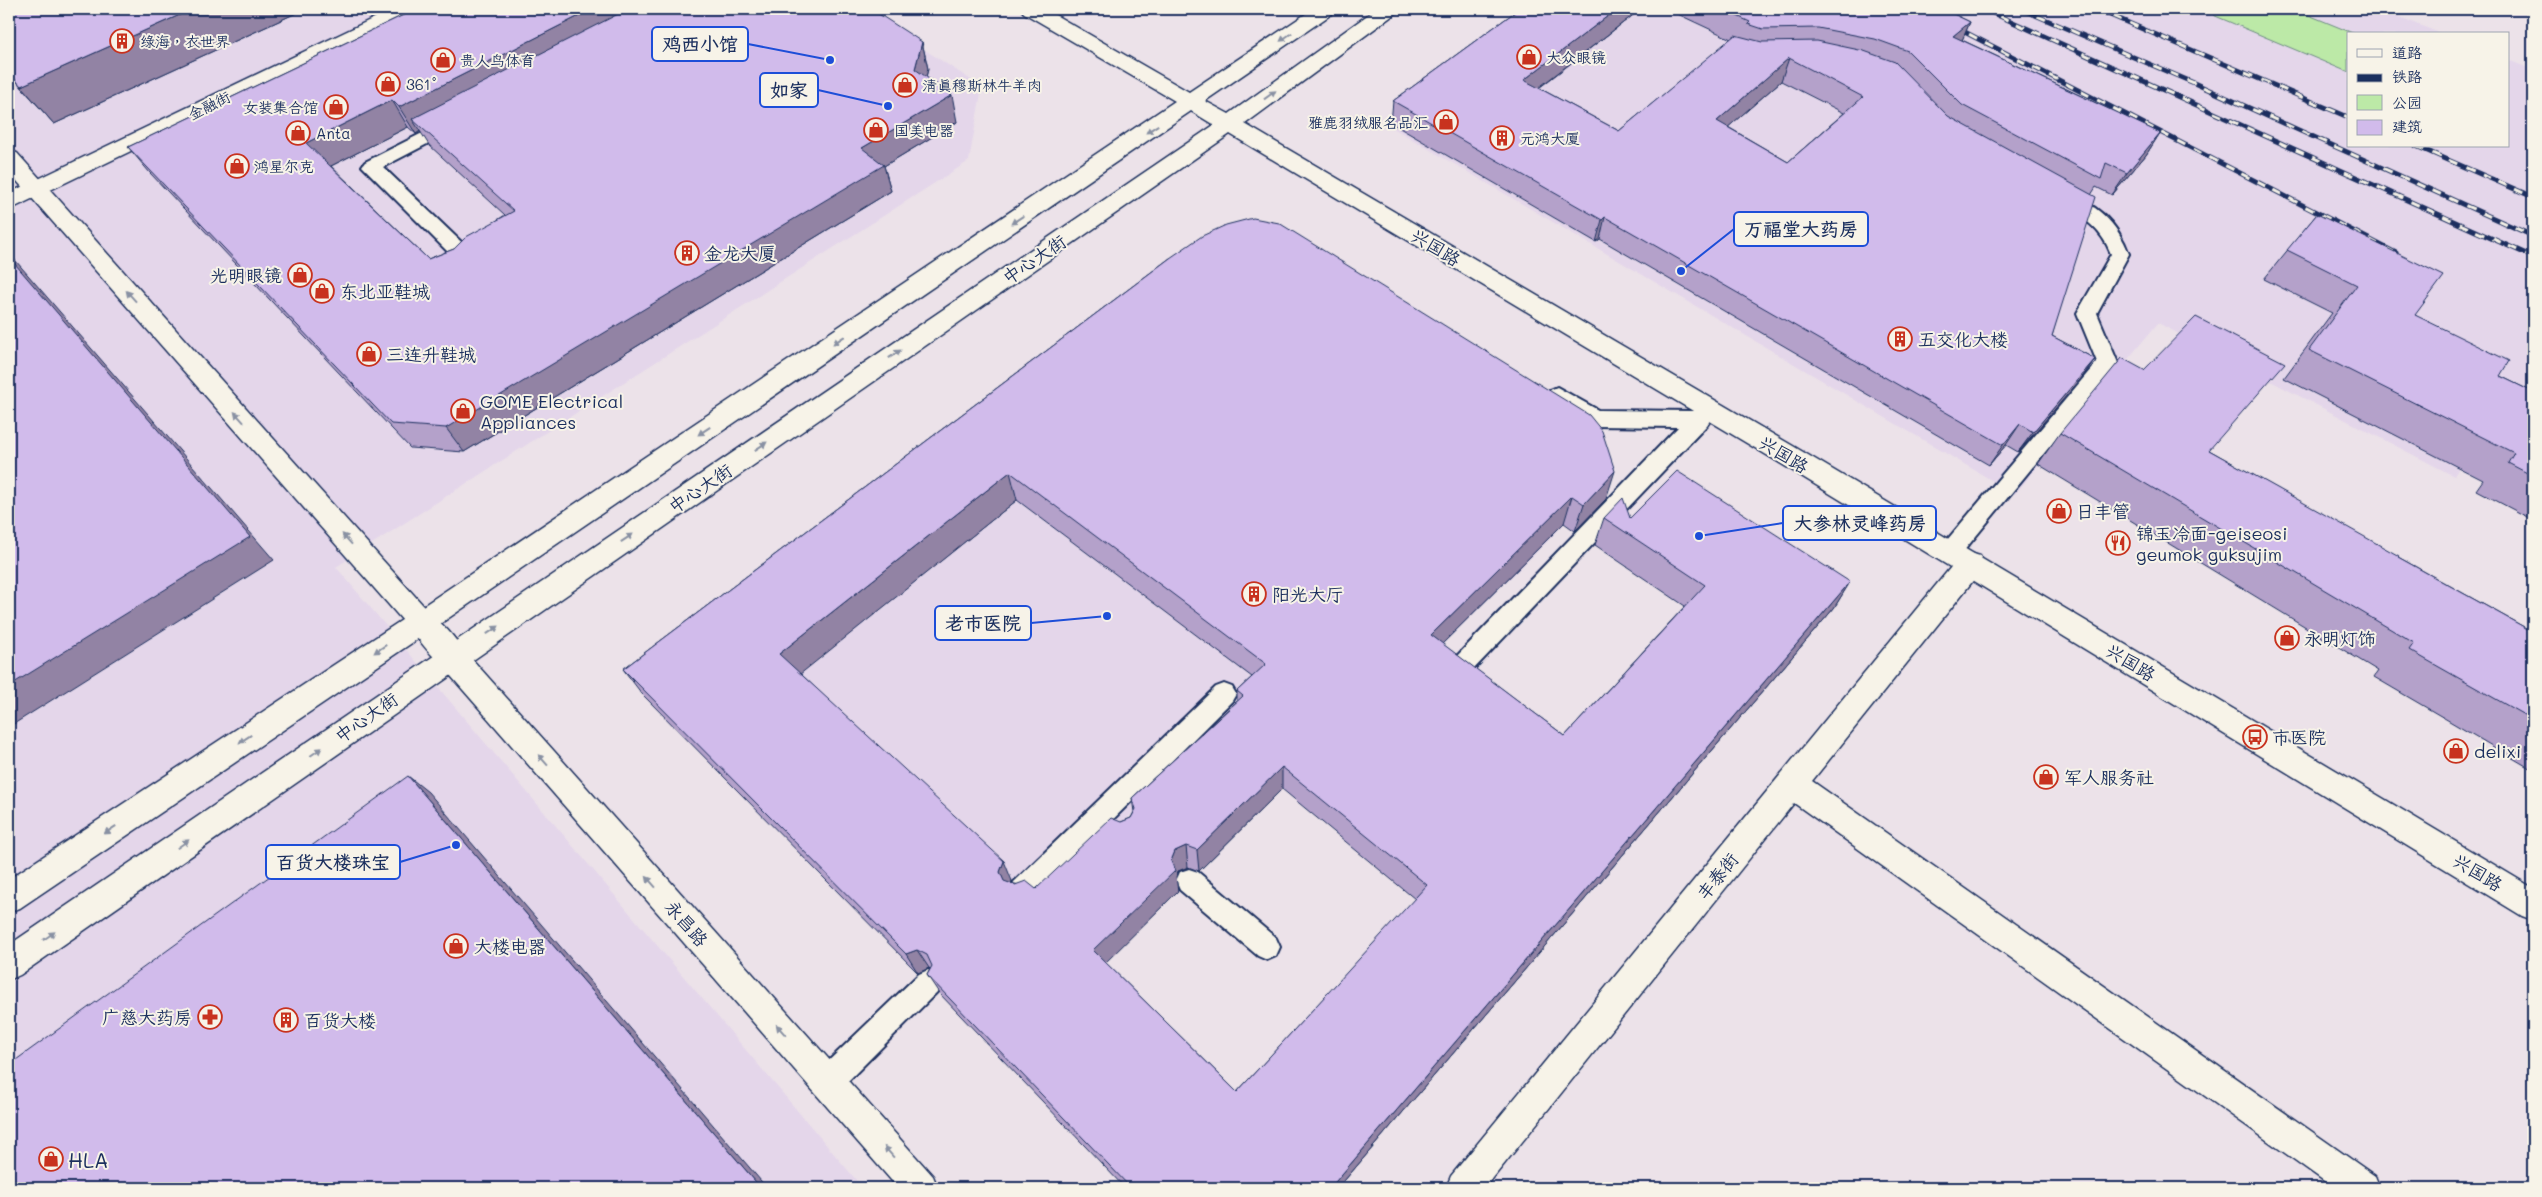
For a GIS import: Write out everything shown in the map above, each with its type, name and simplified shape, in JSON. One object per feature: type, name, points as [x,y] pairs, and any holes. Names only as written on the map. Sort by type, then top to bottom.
[{"type":"main road","name":"金融街","points":[[9,202],[409,9]]},
{"type":"main road","name":"兴国路","points":[[1031,9],[1230,124],[1704,414],[1960,558],[2533,905]]},
{"type":"main road","points":[[9,897],[421,622],[1192,102],[1326,9]]},
{"type":"main road","name":"中心大街","points":[[9,964],[1230,124],[1389,9]]},
{"type":"main road","points":[[9,158],[421,622]]},
{"type":"main road","name":"丰泰街","points":[[1463,1188],[1792,784],[1960,558]]},
{"type":"main road","name":"永昌路","points":[[421,622],[921,1188]]},
{"type":"main road","points":[[1792,784],[2363,1188]]},
{"type":"lane","points":[[451,274],[471,263],[371,166],[468,116]]},
{"type":"lane","points":[[1960,558],[2108,363],[2087,313],[2120,254],[2113,234],[2098,218],[2046,189]]},
{"type":"lane","points":[[1544,387],[1594,418],[1704,414]]},
{"type":"lane","points":[[1462,665],[1704,414]]},
{"type":"lane","points":[[1023,891],[1111,817],[1224,694]]},
{"type":"lane","points":[[1189,881],[1267,947]]},
{"type":"lane","points":[[827,1082],[928,983]]},
{"type":"shaded area","points":[[9,9],[862,9],[982,87],[969,161],[336,567],[863,1188],[9,1188]]},
{"type":"shaded area","points":[[1546,9],[2379,9],[2437,32],[2347,32],[2347,148],[2510,148],[2510,61],[2533,70],[2533,415],[2496,404],[2454,476],[2158,323],[2015,494],[1388,125]]},
{"type":"shaded area","points":[[1173,287],[1587,499],[1550,539],[1309,775],[1237,715],[940,995],[642,694]]},
{"type":"green space","points":[[2219,9],[2294,9],[2350,32],[2347,32],[2347,72],[2213,15]]},
{"type":"building","points":[[9,9],[193,9],[21,86],[9,72]]},
{"type":"building","name":"金龙大厦","points":[[416,9],[593,9],[399,107],[392,100],[306,143],[428,259],[454,249],[466,237],[514,211],[412,119],[628,9],[871,9],[922,42],[915,69],[952,95],[862,148],[884,165],[446,428],[391,424],[128,147]]},
{"type":"building","points":[[1519,9],[1617,9],[1524,80],[1619,131],[1735,35],[1762,42],[1817,41],[1864,51],[1895,62],[1948,116],[2096,197],[2052,336],[2095,359],[2033,432],[2020,424],[2003,445],[1605,217],[1602,220],[1393,101]],"holes":[[[1789,58],[1863,97],[1788,162],[1717,121]]]},
{"type":"building","points":[[1722,9],[1943,9],[1970,22],[1953,36],[2160,133],[2127,173],[2106,163],[2101,179],[1962,105],[1908,51],[1875,39],[1818,28],[1763,29],[1748,24],[1750,22]]},
{"type":"building","points":[[2317,214],[2444,276],[2415,315],[2509,361],[2500,376],[2533,392],[2533,476],[2508,463],[2514,453],[2309,350],[2357,285],[2287,250]]},
{"type":"building","points":[[1253,218],[1279,223],[1589,415],[1602,431],[1615,471],[1584,504],[1572,496],[1431,635],[1565,736],[1705,585],[1604,518],[1623,498],[1630,518],[1677,471],[1850,582],[1330,1188],[1131,1188],[927,975],[932,966],[927,955],[917,950],[906,954],[623,669],[1170,258],[1202,236],[1226,225]],"holes":[[[1010,472],[1266,664],[1237,691],[1243,696],[1132,798],[1136,809],[1131,818],[1121,822],[1111,818],[1036,889],[1026,881],[1015,885],[1004,881],[1000,872],[1004,861],[779,654]],[[1282,767],[1427,885],[1237,1092],[1093,950],[1175,871],[1171,861],[1175,851],[1186,846],[1197,850]]]},
{"type":"building","points":[[9,257],[250,537],[9,686]]},
{"type":"building","points":[[2196,317],[2285,363],[2209,450],[2533,632],[2533,720],[2409,650],[2414,643],[2060,433],[2122,358],[2144,370]]},
{"type":"building","points":[[408,776],[761,1188],[9,1188],[9,1065]]},
{"type":"railway","points":[[1984,9],[2533,257]]},
{"type":"railway","points":[[2021,9],[2194,83],[2533,236]]},
{"type":"railway","points":[[2096,9],[2347,117]]},
{"type":"railway","points":[[1953,26],[2396,253]]},
{"type":"railway","points":[[2421,148],[2533,197]]},
{"type":"place","name":"绿海，衣世界","points":[[122,41]]},
{"type":"place","name":"大众眼镜","points":[[1529,57]]},
{"type":"place","name":"贵人鸟体育","points":[[443,60]]},
{"type":"place","name":"鸡西小馆","points":[[830,60]]},
{"type":"place","name":"361˚","points":[[388,84]]},
{"type":"place","name":"清真穆斯林牛羊肉","points":[[905,85]]},
{"type":"place","name":"如家","points":[[888,106]]},
{"type":"place","name":"女装集合馆","points":[[336,107]]},
{"type":"place","name":"雅鹿羽绒服名品汇","points":[[1446,122]]},
{"type":"place","name":"国美电器","points":[[876,130]]},
{"type":"place","name":"Anta","points":[[298,133]]},
{"type":"place","name":"元鸿大厦","points":[[1502,138]]},
{"type":"place","name":"鸿星尔克","points":[[237,166]]},
{"type":"place","name":"金龙大厦","points":[[687,253]]},
{"type":"place","name":"万福堂大药房","points":[[1681,271]]},
{"type":"place","name":"光明眼镜","points":[[300,275]]},
{"type":"place","name":"东北亚鞋城","points":[[322,291]]},
{"type":"place","name":"五交化大楼","points":[[1900,339]]},
{"type":"place","name":"三连升鞋城","points":[[369,354]]},
{"type":"place","name":"GOME Electrical Appliances","points":[[463,411]]},
{"type":"place","name":"日丰管","points":[[2059,511]]},
{"type":"place","name":"大参林灵峰药房","points":[[1699,536]]},
{"type":"place","name":"锦玉冷面-geiseosi geumok guksujim","points":[[2118,543]]},
{"type":"place","name":"阳光大厅","points":[[1254,594]]},
{"type":"place","name":"老市医院","points":[[1107,616]]},
{"type":"place","name":"永明灯饰","points":[[2287,638]]},
{"type":"place","name":"市医院","points":[[2255,737]]},
{"type":"place","name":"delixi","points":[[2456,751]]},
{"type":"place","name":"军人服务社","points":[[2046,777]]},
{"type":"place","name":"百货大楼珠宝","points":[[456,845]]},
{"type":"place","name":"大楼电器","points":[[456,946]]},
{"type":"place","name":"广慈大药房","points":[[210,1017]]},
{"type":"place","name":"百货大楼","points":[[286,1020]]},
{"type":"place","name":"HLA","points":[[51,1159]]}]
